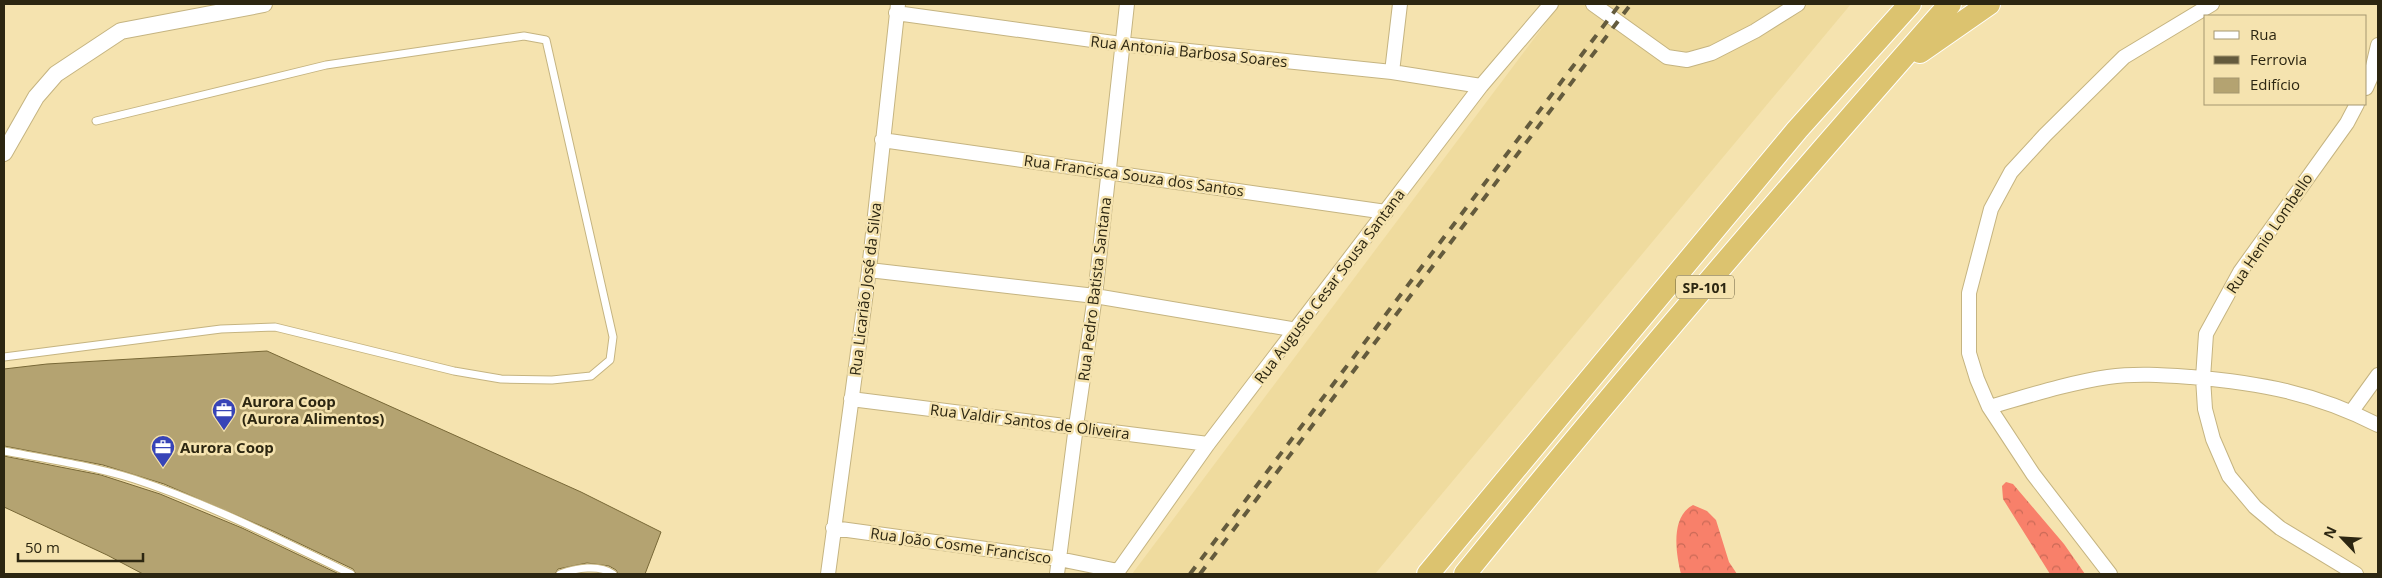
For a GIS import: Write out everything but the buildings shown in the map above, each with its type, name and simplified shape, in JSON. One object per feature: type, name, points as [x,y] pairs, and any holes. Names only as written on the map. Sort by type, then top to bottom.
[{"type":"highway","name":"SP-101","points":[[1428,574],[1797,130],[1910,4]]},
{"type":"highway","name":"SP-101","points":[[1465,574],[1551,469],[1881,81],[1950,4]]},
{"type":"highway","points":[[1881,81],[1935,40],[1989,4]]},
{"type":"street","points":[[4,153],[36,97],[56,74],[121,31],[257,4]]},
{"type":"street","name":"Rua Pedro Batista Santana","points":[[1057,574],[1076,426],[1096,296],[1121,44],[1127,4]]},
{"type":"street","points":[[1392,72],[1400,4]]},
{"type":"street","name":"Rua Augusto Cesar Sousa Santana","points":[[1117,573],[1208,444],[1297,330],[1481,86],[1551,4]]},
{"type":"street","points":[[1593,4],[1667,57],[1688,60],[1712,53],[1755,31],[1798,4]]},
{"type":"street","points":[[2110,574],[2033,474],[1989,407],[1969,353],[1968,293],[1991,209],[2011,172],[2044,135],[2124,58],[2212,4]]},
{"type":"street","name":"Rua Antonia Barbosa Soares","points":[[897,8],[1121,44],[1392,72],[1481,86]]},
{"type":"street","name":"Rua Licarião José da Silva","points":[[828,574],[869,270],[897,8]]},
{"type":"street","points":[[2367,86],[2378,45]]},
{"type":"street","name":"Rua Henio Lombello","points":[[2356,105],[2347,123],[2240,272],[2206,334],[2203,378],[2205,409],[2213,439],[2230,476],[2255,507],[2280,528],[2356,574]]},
{"type":"street","name":"Rua Francisca Souza dos Santos","points":[[882,140],[1386,212]]},
{"type":"street","points":[[869,270],[1096,296],[1297,330]]},
{"type":"street","points":[[1989,407],[2108,377],[2147,374],[2233,380],[2295,391],[2352,411],[2378,425]]},
{"type":"street","points":[[2352,411],[2378,376]]},
{"type":"street","name":"Rua Valdir Santos de Oliveira","points":[[851,399],[1208,444]]},
{"type":"street","name":"Rua João Cosme Francisco","points":[[833,528],[1059,559],[1117,573]]},
{"type":"lane","points":[[4,357],[221,329],[275,327],[454,371],[501,379],[552,380],[591,376],[610,360],[613,337],[546,40],[524,36],[326,65],[96,121]]},
{"type":"lane","points":[[4,451],[57,460],[134,479],[227,515],[351,574]]},
{"type":"lane","points":[[560,574],[574,569],[606,570],[613,574]]},
{"type":"shaded area","points":[[1560,4],[1851,4],[1375,574],[1132,574]]},
{"type":"green space","points":[[2006,482],[2013,484],[2064,544],[2085,574],[2050,574],[2003,499],[2002,486]]},
{"type":"green space","points":[[1693,505],[1707,511],[1716,520],[1729,562],[1737,574],[1681,574],[1676,536],[1681,518]]},
{"type":"railway","points":[[1190,574],[1620,4]]},
{"type":"railway","points":[[1200,574],[1631,4]]},
{"type":"place","name":"Aurora Coop (Aurora Alimentos)","points":[[224,431]]},
{"type":"place","name":"Aurora Coop","points":[[163,468]]}]
